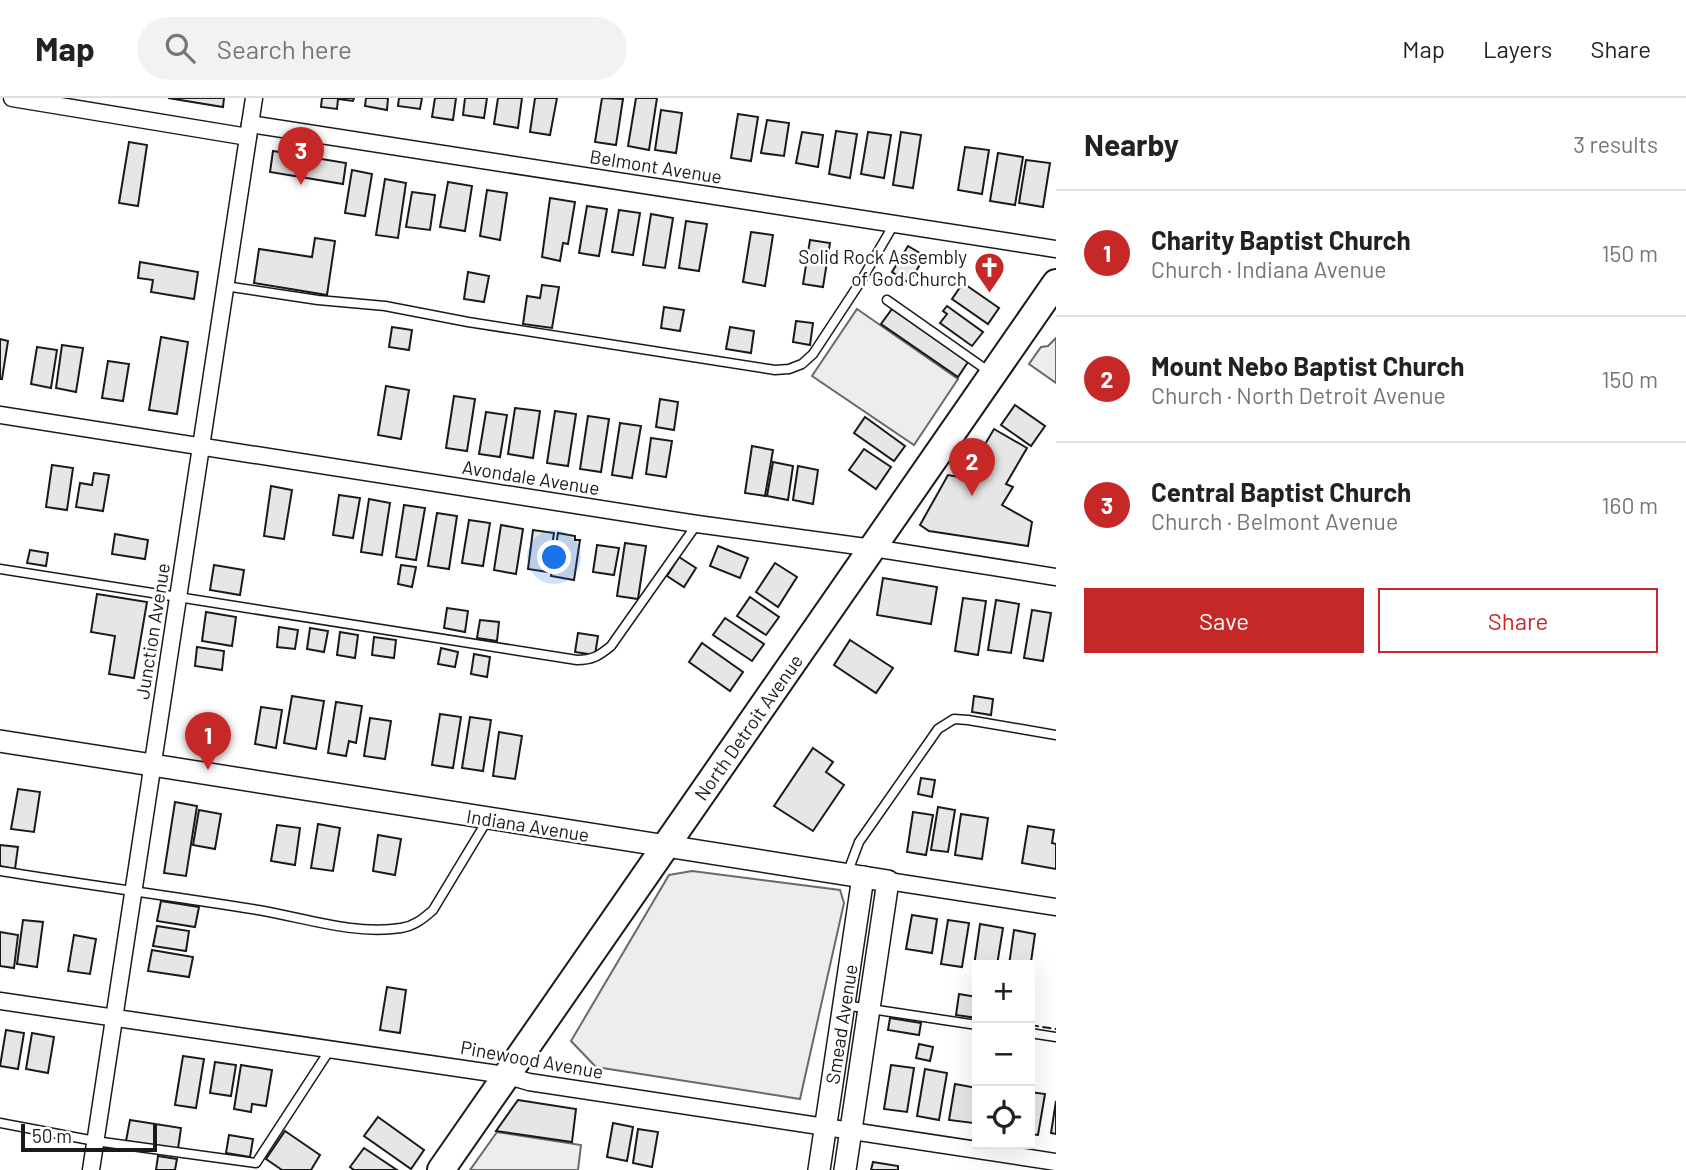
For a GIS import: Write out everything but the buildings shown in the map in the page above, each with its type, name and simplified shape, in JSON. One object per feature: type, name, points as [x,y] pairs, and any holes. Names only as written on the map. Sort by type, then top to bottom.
[{"type":"main road","name":"North Detroit Avenue","points":[[440,1170],[1056,283]]},
{"type":"street","name":"Belmont Avenue","points":[[12,98],[249,130],[1056,249]]},
{"type":"street","name":"Junction Avenue","points":[[91,1170],[254,98]]},
{"type":"street","name":"Avondale Avenue","points":[[0,415],[697,524],[1054,573]]},
{"type":"street","name":"Indiana Avenue","points":[[0,741],[1056,907]]},
{"type":"street","name":"Smead Avenue","points":[[818,1170],[844,1004],[855,876]]},
{"type":"street","name":"Smead Avenue","points":[[845,1170],[888,881]]},
{"type":"street","name":"Pinewood Avenue","points":[[0,1001],[331,1048],[505,1075],[528,1082],[1056,1162]]},
{"type":"lane","points":[[225,286],[318,300],[385,306],[775,370],[789,369],[802,364],[813,354],[861,281],[894,224]]},
{"type":"lane","points":[[887,300],[993,374]]},
{"type":"lane","points":[[0,569],[589,660],[600,656],[611,646],[697,524]]},
{"type":"lane","points":[[855,876],[859,842],[939,729],[954,719],[1056,736]]},
{"type":"lane","points":[[0,871],[262,911],[312,923],[403,928],[421,921],[433,910],[488,819]]},
{"type":"lane","points":[[844,1004],[972,1024]]},
{"type":"lane","points":[[1035,1034],[1056,1037]]},
{"type":"lane","points":[[0,1122],[95,1141],[256,1163],[331,1048]]},
{"type":"shaded area","points":[[857,309],[958,379],[914,445],[812,376]]},
{"type":"shaded area","points":[[1056,338],[1056,383],[1029,364],[1041,347],[1048,346]]},
{"type":"shaded area","points":[[692,871],[840,890],[844,903],[800,1099],[596,1067],[571,1041],[669,875]]},
{"type":"shaded area","points":[[497,1132],[581,1145],[578,1170],[470,1170]]},
{"type":"fence","points":[[1035,1026],[1056,1029]]},
{"type":"place","name":"Central Baptist Church","points":[[301,185]]},
{"type":"place","name":"Solid Rock Assembly of God Church","points":[[990,294]]},
{"type":"place","name":"Mount Nebo Baptist Church","points":[[972,496]]},
{"type":"place","name":"Charity Baptist Church","points":[[208,770]]}]
